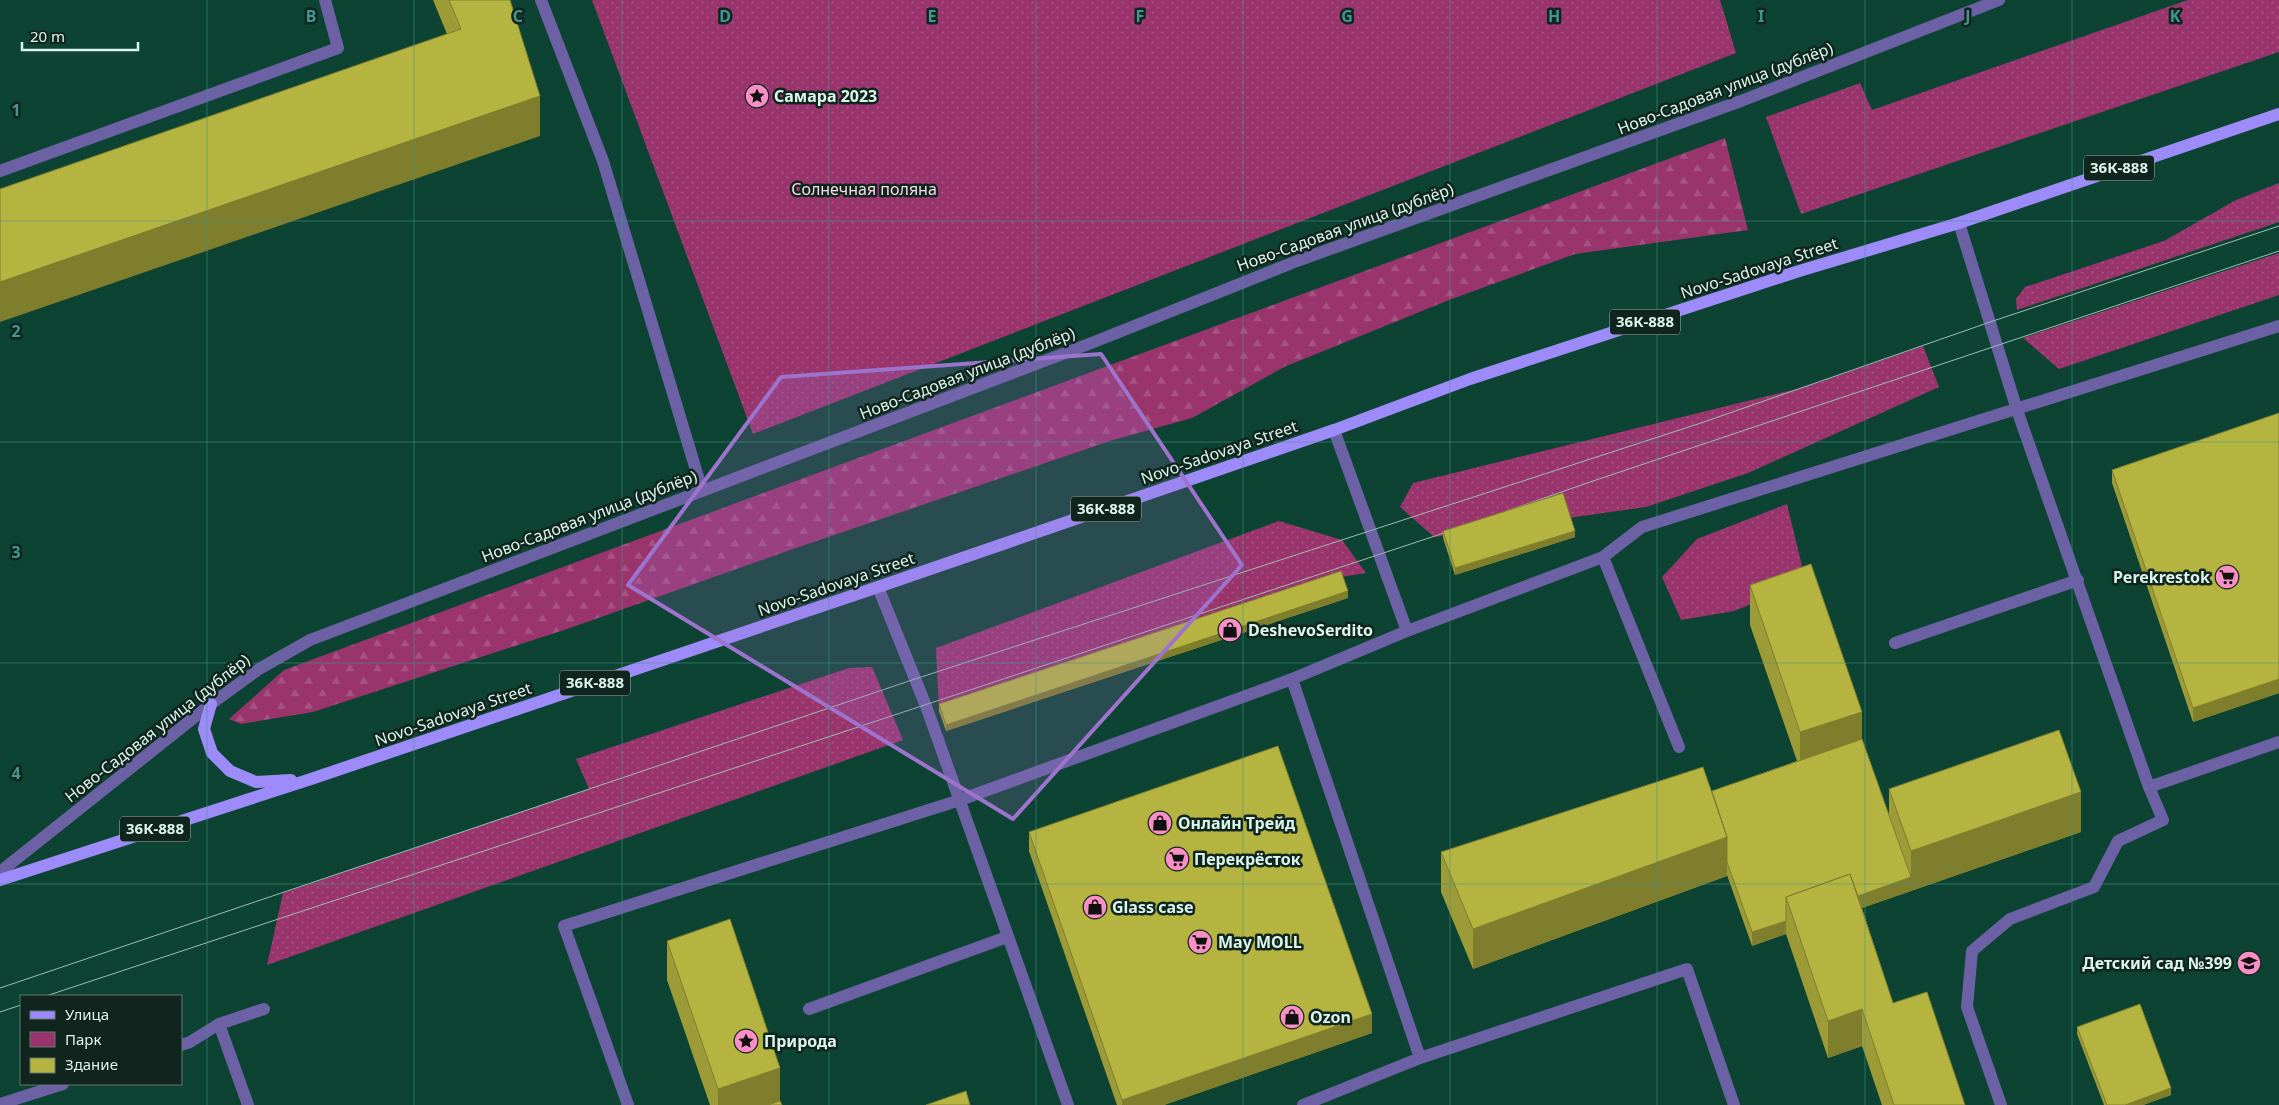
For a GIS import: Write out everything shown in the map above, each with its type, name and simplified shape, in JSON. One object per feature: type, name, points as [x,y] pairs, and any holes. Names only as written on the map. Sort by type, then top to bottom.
[{"type":"main road","name":"Novo-Sadovaya Street","points":[[0,880],[311,779],[878,587],[1334,430],[1470,379],[1796,272],[1959,223],[2279,114]]},
{"type":"main road","points":[[211,704],[204,729],[212,753],[230,771],[256,782],[311,779]]},
{"type":"street","points":[[0,171],[338,48],[325,0]]},
{"type":"street","points":[[541,0],[603,161],[702,490]]},
{"type":"street","name":"Ново-Садовая улица (дублёр)","points":[[0,872],[259,668],[310,640],[1094,342],[1297,261],[1742,101],[1999,0]]},
{"type":"street","points":[[1959,223],[2017,410],[2162,820],[2118,841],[2094,887],[2010,919],[1972,951],[1967,1007],[2001,1105]]},
{"type":"street","points":[[628,1105],[564,926],[960,800],[1292,679],[1407,631],[1603,557],[1642,527],[2279,326]]},
{"type":"street","points":[[1334,430],[1407,631]]},
{"type":"street","points":[[1603,557],[1679,746]]},
{"type":"street","points":[[1895,643],[2078,580]]},
{"type":"street","points":[[878,587],[926,706],[1068,1105]]},
{"type":"street","points":[[1292,679],[1420,1058]]},
{"type":"street","points":[[2149,787],[2279,742]]},
{"type":"street","points":[[809,1009],[1007,937]]},
{"type":"street","points":[[1303,1105],[1420,1058],[1687,969],[1734,1105]]},
{"type":"street","points":[[182,1045],[190,1042],[219,1024],[264,1009]]},
{"type":"street","points":[[219,1024],[248,1105]]},
{"type":"street","points":[[0,1104],[59,1085]]},
{"type":"highlighted area","points":[[1101,354],[1242,565],[1013,819],[628,585],[781,377]]},
{"type":"green space","name":"Солнечная поляна","points":[[592,0],[1720,0],[1736,53],[753,434]]},
{"type":"green space","points":[[2188,0],[2279,0],[2279,52],[1801,214],[1766,117],[1860,83],[1872,110]]},
{"type":"green space","points":[[1725,138],[1748,230],[1575,254],[1449,300],[1284,367],[1192,418],[1113,440],[793,549],[570,628],[313,712],[241,724],[229,719],[284,670]]},
{"type":"green space","points":[[2279,183],[2279,222],[2017,310],[2016,299],[2025,287],[2164,241],[2236,200]]},
{"type":"green space","points":[[2279,253],[2279,295],[2059,369],[2023,338]]},
{"type":"green space","points":[[1923,346],[1939,387],[1748,473],[1646,507],[1434,537],[1400,507],[1413,483],[1805,387]]},
{"type":"green space","points":[[1787,504],[1806,582],[1734,611],[1681,620],[1662,577],[1697,539]]},
{"type":"green space","points":[[1279,521],[1342,540],[1366,573],[1341,577],[939,711],[936,648]]},
{"type":"green space","points":[[872,667],[903,740],[267,965],[283,893],[589,789],[576,759],[849,668]]},
{"type":"building","points":[[449,0],[510,0],[540,96],[0,282],[0,189],[461,29]]},
{"type":"building","points":[[2279,413],[2279,679],[2193,708],[2112,470]]},
{"type":"building","points":[[1563,493],[1575,531],[1455,568],[1443,531]]},
{"type":"building","points":[[1811,564],[1862,712],[1800,732],[1750,585]]},
{"type":"building","points":[[1341,571],[1348,591],[946,725],[939,704]]},
{"type":"building","points":[[2059,730],[2081,792],[1911,851],[1889,789]]},
{"type":"building","points":[[1862,739],[1911,877],[1858,896],[1850,874],[1786,897],[1786,921],[1752,932],[1727,862],[1727,837],[1712,791]]},
{"type":"building","name":"May MOLL","points":[[1278,746],[1372,1014],[1122,1100],[1029,832]]},
{"type":"building","points":[[1703,767],[1727,837],[1473,929],[1441,852]]},
{"type":"building","points":[[1850,874],[1893,1003],[1927,992],[1965,1105],[1894,1105],[1862,1009],[1828,1021],[1786,897]]},
{"type":"building","points":[[730,919],[780,1068],[718,1089],[667,941]]},
{"type":"building","points":[[2140,1004],[2171,1088],[2125,1105],[2107,1105],[2077,1027]]},
{"type":"building","points":[[966,1091],[970,1105],[926,1105]]},
{"type":"building","points":[[780,1101],[782,1105],[768,1105]]},
{"type":"tram line","points":[[0,988],[915,679],[1701,423],[1990,322],[2279,226]]},
{"type":"tram line","points":[[1498,514],[2279,251]]},
{"type":"tram line","points":[[49,995],[1456,529]]},
{"type":"tram line","points":[[0,1012],[20,1005]]},
{"type":"place","name":"Самара 2023","points":[[757,96]]},
{"type":"place","name":"Perekrestok","points":[[2227,577]]},
{"type":"place","name":"DeshevoSerdito","points":[[1230,630]]},
{"type":"place","name":"Онлайн Трейд","points":[[1160,823]]},
{"type":"place","name":"Перекрёсток","points":[[1177,859]]},
{"type":"place","name":"Glass case","points":[[1095,907]]},
{"type":"place","name":"May MOLL","points":[[1200,942]]},
{"type":"place","name":"Детский сад №399","points":[[2249,963]]},
{"type":"place","name":"Ozon","points":[[1292,1017]]},
{"type":"place","name":"Природа","points":[[746,1041]]}]
